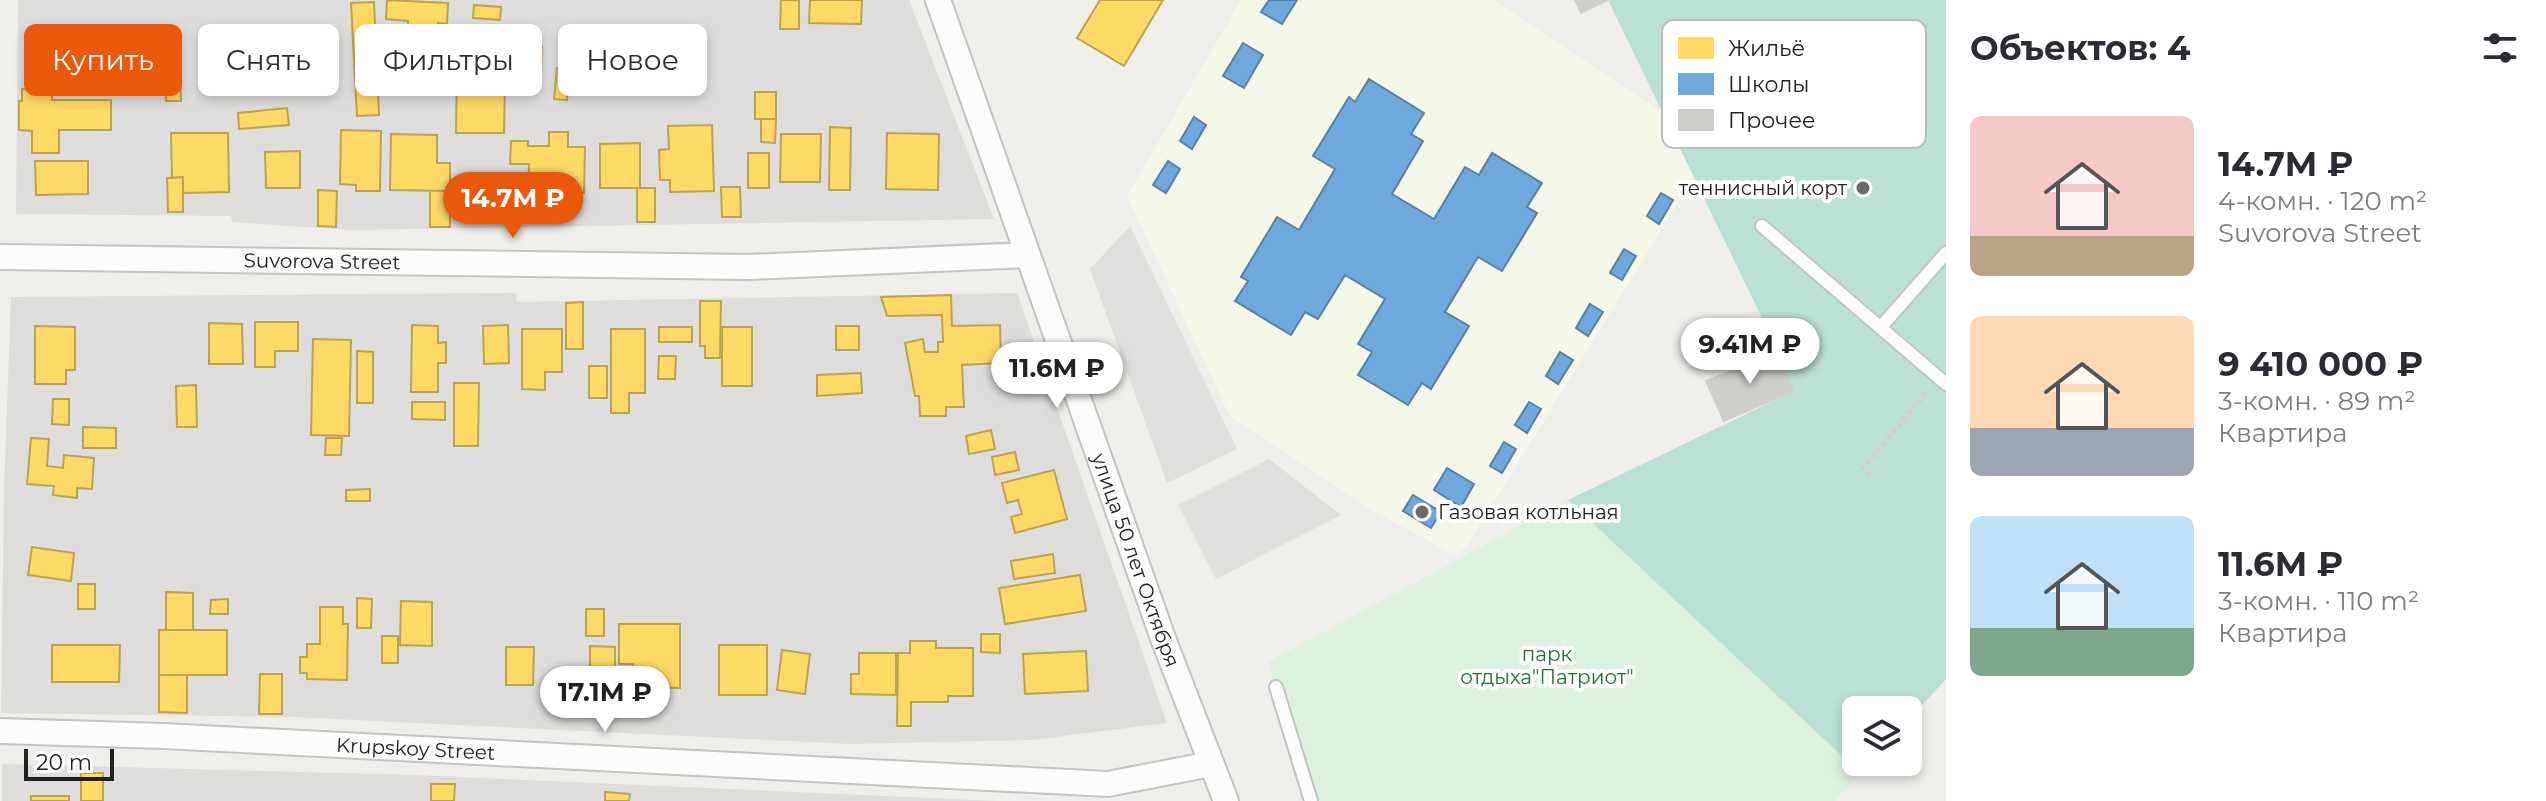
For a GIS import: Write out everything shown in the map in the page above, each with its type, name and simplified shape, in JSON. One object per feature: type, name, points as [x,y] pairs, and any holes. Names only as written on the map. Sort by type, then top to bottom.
[{"type":"street","name":"улица 50 лет Октября","points":[[938,0],[1027,255],[1226,801]]},
{"type":"street","name":"Suvorova Street","points":[[0,257],[748,267],[1027,255]]},
{"type":"street","name":"Krupskoy Street","points":[[0,731],[163,736],[1108,784],[1211,764]]},
{"type":"lane","points":[[1762,226],[1941,378]]},
{"type":"lane","points":[[1881,327],[1946,253]]},
{"type":"lane","points":[[1276,687],[1311,801]]},
{"type":"path","points":[[1870,475],[1863,468],[1941,378]]},
{"type":"shaded area","points":[[18,0],[909,0],[994,219],[352,230],[232,222],[231,216],[16,214]]},
{"type":"shaded area","points":[[1241,0],[1493,0],[1662,112],[1662,148],[1680,148],[1694,177],[1465,549],[1453,554],[1377,513],[1230,416],[1127,196]]},
{"type":"shaded area","points":[[1130,226],[1237,449],[1167,483],[1090,269]]},
{"type":"shaded area","points":[[516,293],[517,302],[1017,293],[1167,723],[1032,740],[850,744],[293,717],[1,713],[11,297]]},
{"type":"shaded area","points":[[1269,459],[1341,515],[1216,579],[1178,505]]},
{"type":"shaded area","points":[[2,764],[414,775],[997,801],[2,801]]},
{"type":"green space","points":[[1608,0],[1946,0],[1946,679],[1922,706],[1922,696],[1842,696],[1842,756],[1568,500],[1794,391],[1778,351],[1680,148],[1926,148],[1926,20],[1662,20],[1662,111]]},
{"type":"green space","name":"парк отдыха\"Патриот\"","points":[[1568,500],[1842,756],[1842,776],[1857,776],[1835,801],[1312,801],[1268,662]]},
{"type":"building: Жильё","points":[[387,0],[448,3],[447,24],[408,24],[408,21],[386,19]]},
{"type":"building: Жильё","points":[[781,0],[799,0],[799,29],[780,29]]},
{"type":"building: Жильё","points":[[810,0],[862,0],[861,24],[809,23]]},
{"type":"building: Жильё","points":[[1100,0],[1163,0],[1124,66],[1077,38]]},
{"type":"building: Жильё","points":[[374,2],[375,24],[355,24],[355,78],[351,3]]},
{"type":"building: Жильё","points":[[474,5],[501,7],[500,20],[473,18]]},
{"type":"building: Жильё","points":[[558,68],[558,96],[567,96],[567,100],[554,99]]},
{"type":"building: Жильё","points":[[22,89],[24,96],[52,96],[52,100],[111,100],[111,130],[59,130],[59,153],[32,153],[32,131],[19,130],[19,101],[22,101]]},
{"type":"building: Жильё","points":[[755,92],[776,92],[776,119],[755,119]]},
{"type":"building: Жильё","points":[[166,96],[181,96],[181,101],[166,101]]},
{"type":"building: Жильё","points":[[356,96],[378,96],[379,115],[357,116]]},
{"type":"building: Жильё","points":[[457,96],[505,96],[504,133],[456,133]]},
{"type":"building: Жильё","points":[[287,108],[289,125],[239,129],[238,113]]},
{"type":"building: Жильё","points":[[761,119],[776,119],[775,143],[761,142]]},
{"type":"building: Жильё","points":[[712,125],[714,191],[670,192],[670,180],[660,180],[659,150],[669,149],[668,126]]},
{"type":"building: Жильё","points":[[830,127],[851,128],[850,190],[829,190]]},
{"type":"building: Жильё","points":[[341,130],[381,131],[380,191],[356,191],[356,185],[340,184]]},
{"type":"building: Жильё","points":[[549,132],[568,132],[568,147],[585,147],[584,193],[528,192],[529,164],[510,164],[511,141],[528,141],[528,146],[549,146]]},
{"type":"building: Жильё","points":[[171,133],[228,133],[229,192],[183,193],[183,177],[172,178]]},
{"type":"building: Жильё","points":[[887,133],[939,134],[938,190],[886,189]]},
{"type":"building: Жильё","points":[[391,134],[437,135],[437,163],[450,163],[450,191],[390,190]]},
{"type":"building: Жильё","points":[[781,134],[821,134],[820,182],[780,182]]},
{"type":"building: Жильё","points":[[640,143],[640,188],[600,188],[600,144]]},
{"type":"building: Жильё","points":[[300,151],[300,188],[266,188],[265,152]]},
{"type":"building: Жильё","points":[[748,153],[769,153],[769,188],[748,188]]},
{"type":"building: Жильё","points":[[35,161],[88,161],[88,194],[36,195]]},
{"type":"building: Жильё","points":[[183,177],[183,212],[168,212],[167,178]]},
{"type":"building: Жильё","points":[[721,187],[740,187],[741,217],[722,217]]},
{"type":"building: Жильё","points":[[637,188],[655,188],[655,222],[637,222]]},
{"type":"building: Жильё","points":[[318,190],[337,191],[336,227],[318,226]]},
{"type":"building: Жильё","points":[[430,191],[450,191],[450,227],[430,227]]},
{"type":"building: Жильё","points":[[951,295],[952,326],[1000,325],[1001,363],[962,365],[964,407],[946,407],[946,416],[920,416],[919,396],[915,396],[905,343],[923,339],[925,352],[938,352],[938,342],[943,342],[942,315],[887,316],[881,297]]},
{"type":"building: Жильё","points":[[700,301],[721,301],[720,358],[705,358],[705,346],[700,346]]},
{"type":"building: Жильё","points":[[583,302],[583,349],[566,349],[566,303]]},
{"type":"building: Жильё","points":[[255,322],[298,322],[298,351],[275,351],[275,367],[255,367]]},
{"type":"building: Жильё","points":[[209,323],[242,324],[243,364],[209,364]]},
{"type":"building: Жильё","points":[[412,325],[438,326],[438,343],[446,342],[446,363],[438,363],[438,392],[411,392]]},
{"type":"building: Жильё","points":[[508,325],[509,363],[484,364],[483,326]]},
{"type":"building: Жильё","points":[[35,326],[75,327],[75,370],[66,370],[66,384],[35,384]]},
{"type":"building: Жильё","points":[[836,326],[859,326],[859,350],[836,350]]},
{"type":"building: Жильё","points":[[659,327],[692,327],[692,342],[659,342]]},
{"type":"building: Жильё","points":[[722,327],[752,327],[752,386],[722,386]]},
{"type":"building: Жильё","points":[[522,329],[562,329],[562,372],[545,372],[545,390],[522,389]]},
{"type":"building: Жильё","points":[[611,329],[645,329],[645,393],[629,393],[629,413],[611,413]]},
{"type":"building: Жильё","points":[[313,339],[351,340],[349,436],[311,435]]},
{"type":"building: Жильё","points":[[357,351],[373,352],[373,403],[357,403]]},
{"type":"building: Жильё","points":[[659,356],[676,356],[675,379],[658,379]]},
{"type":"building: Жильё","points":[[589,366],[607,366],[607,398],[589,398]]},
{"type":"building: Жильё","points":[[861,373],[862,393],[817,396],[817,375]]},
{"type":"building: Жильё","points":[[454,383],[479,383],[478,446],[454,446]]},
{"type":"building: Жильё","points":[[196,385],[197,427],[177,427],[176,386]]},
{"type":"building: Жильё","points":[[53,399],[69,399],[69,425],[52,424]]},
{"type":"building: Жильё","points":[[412,402],[445,402],[445,420],[412,419]]},
{"type":"building: Жильё","points":[[83,427],[116,428],[116,448],[83,448]]},
{"type":"building: Жильё","points":[[991,430],[995,449],[969,454],[966,436]]},
{"type":"building: Жильё","points":[[31,438],[49,439],[47,466],[63,468],[64,455],[94,458],[92,489],[77,488],[77,498],[53,495],[54,486],[27,484]]},
{"type":"building: Жильё","points":[[326,438],[342,438],[341,455],[325,455]]},
{"type":"building: Жильё","points":[[1015,452],[1019,470],[995,475],[992,457]]},
{"type":"building: Жильё","points":[[1054,470],[1067,519],[1015,533],[1011,517],[1022,514],[1018,500],[1007,503],[1002,483]]},
{"type":"building: Жильё","points":[[370,489],[370,501],[346,501],[346,490]]},
{"type":"building: Жильё","points":[[32,547],[74,553],[71,581],[28,575]]},
{"type":"building: Жильё","points":[[1053,554],[1055,573],[1014,579],[1011,561]]},
{"type":"building: Жильё","points":[[1080,575],[1086,611],[1005,624],[999,588]]},
{"type":"building: Жильё","points":[[78,584],[95,584],[95,609],[78,609]]},
{"type":"building: Жильё","points":[[166,592],[193,593],[193,630],[166,630]]},
{"type":"building: Жильё","points":[[357,598],[372,599],[371,628],[357,628]]},
{"type":"building: Жильё","points":[[228,599],[228,614],[210,614],[211,600]]},
{"type":"building: Жильё","points":[[401,601],[432,602],[432,646],[400,645]]},
{"type":"building: Жильё","points":[[320,607],[343,607],[343,624],[348,624],[347,680],[307,679],[307,673],[300,673],[300,657],[307,657],[307,644],[320,644]]},
{"type":"building: Жильё","points":[[586,609],[604,609],[604,636],[586,636]]},
{"type":"building: Жильё","points":[[619,624],[680,624],[680,688],[633,687],[633,664],[619,664]]},
{"type":"building: Жильё","points":[[159,630],[227,630],[227,675],[159,675]]},
{"type":"building: Жильё","points":[[981,634],[1000,634],[1000,653],[981,652]]},
{"type":"building: Жильё","points":[[382,636],[398,636],[398,663],[382,663]]},
{"type":"building: Жильё","points":[[910,641],[936,641],[936,648],[973,648],[973,696],[948,696],[948,702],[911,702],[911,726],[897,726],[898,653],[910,653]]},
{"type":"building: Жильё","points":[[52,645],[120,645],[119,682],[52,682]]},
{"type":"building: Жильё","points":[[719,645],[767,645],[767,695],[719,695]]},
{"type":"building: Жильё","points":[[590,646],[615,647],[615,687],[590,687]]},
{"type":"building: Жильё","points":[[506,647],[534,647],[533,685],[506,685]]},
{"type":"building: Жильё","points":[[782,650],[810,654],[805,694],[777,690]]},
{"type":"building: Жильё","points":[[1086,651],[1088,691],[1025,694],[1023,654]]},
{"type":"building: Жильё","points":[[859,653],[896,653],[896,695],[851,694],[851,674],[859,674]]},
{"type":"building: Жильё","points":[[260,674],[282,674],[282,714],[259,714]]},
{"type":"building: Жильё","points":[[159,675],[187,675],[187,713],[159,712]]},
{"type":"building: Жильё","points":[[81,773],[103,773],[103,801],[81,801]]},
{"type":"building: Жильё","points":[[431,784],[455,784],[454,801],[431,801]]},
{"type":"building: Жильё","points":[[605,792],[630,794],[629,801],[605,801]]},
{"type":"building: Жильё","points":[[31,796],[69,796],[69,801],[31,801]]},
{"type":"building: Школы","points":[[1269,0],[1297,0],[1282,24],[1261,12]]},
{"type":"building: Школы","points":[[1243,43],[1263,55],[1244,88],[1223,76]]},
{"type":"building: Школы","points":[[1369,79],[1424,113],[1411,134],[1423,141],[1392,194],[1434,219],[1465,167],[1479,175],[1492,153],[1542,183],[1527,207],[1537,213],[1502,271],[1478,257],[1445,312],[1469,326],[1431,389],[1422,383],[1408,405],[1358,375],[1372,352],[1358,344],[1385,299],[1345,275],[1318,319],[1305,312],[1291,335],[1235,301],[1248,281],[1241,277],[1277,217],[1299,230],[1335,169],[1313,156],[1349,97],[1355,102]]},
{"type":"building: Школы","points":[[1194,117],[1206,125],[1192,149],[1180,141]]},
{"type":"building: Школы","points":[[1168,161],[1180,169],[1166,193],[1153,185]]},
{"type":"building: Школы","points":[[1661,193],[1673,200],[1659,224],[1647,216]]},
{"type":"building: Школы","points":[[1624,249],[1636,256],[1622,280],[1610,273]]},
{"type":"building: Школы","points":[[1590,304],[1603,312],[1588,336],[1576,328]]},
{"type":"building: Школы","points":[[1560,352],[1573,360],[1558,384],[1546,376]]},
{"type":"building: Школы","points":[[1529,402],[1541,409],[1527,433],[1515,425]]},
{"type":"building: Школы","points":[[1504,442],[1516,449],[1502,473],[1490,466]]},
{"type":"building: Школы","points":[[1447,468],[1474,484],[1461,507],[1434,490]]},
{"type":"building: Школы","name":"Газовая котльная","points":[[1413,495],[1441,512],[1431,528],[1403,511]]},
{"type":"building: Прочее","points":[[1575,0],[1608,0],[1581,13]]},
{"type":"building: Прочее","points":[[1778,351],[1794,391],[1724,421],[1706,381]]},
{"type":"place","name":"теннисный корт","points":[[1863,188]]},
{"type":"place","name":"Газовая котльная","points":[[1422,512]]}]
